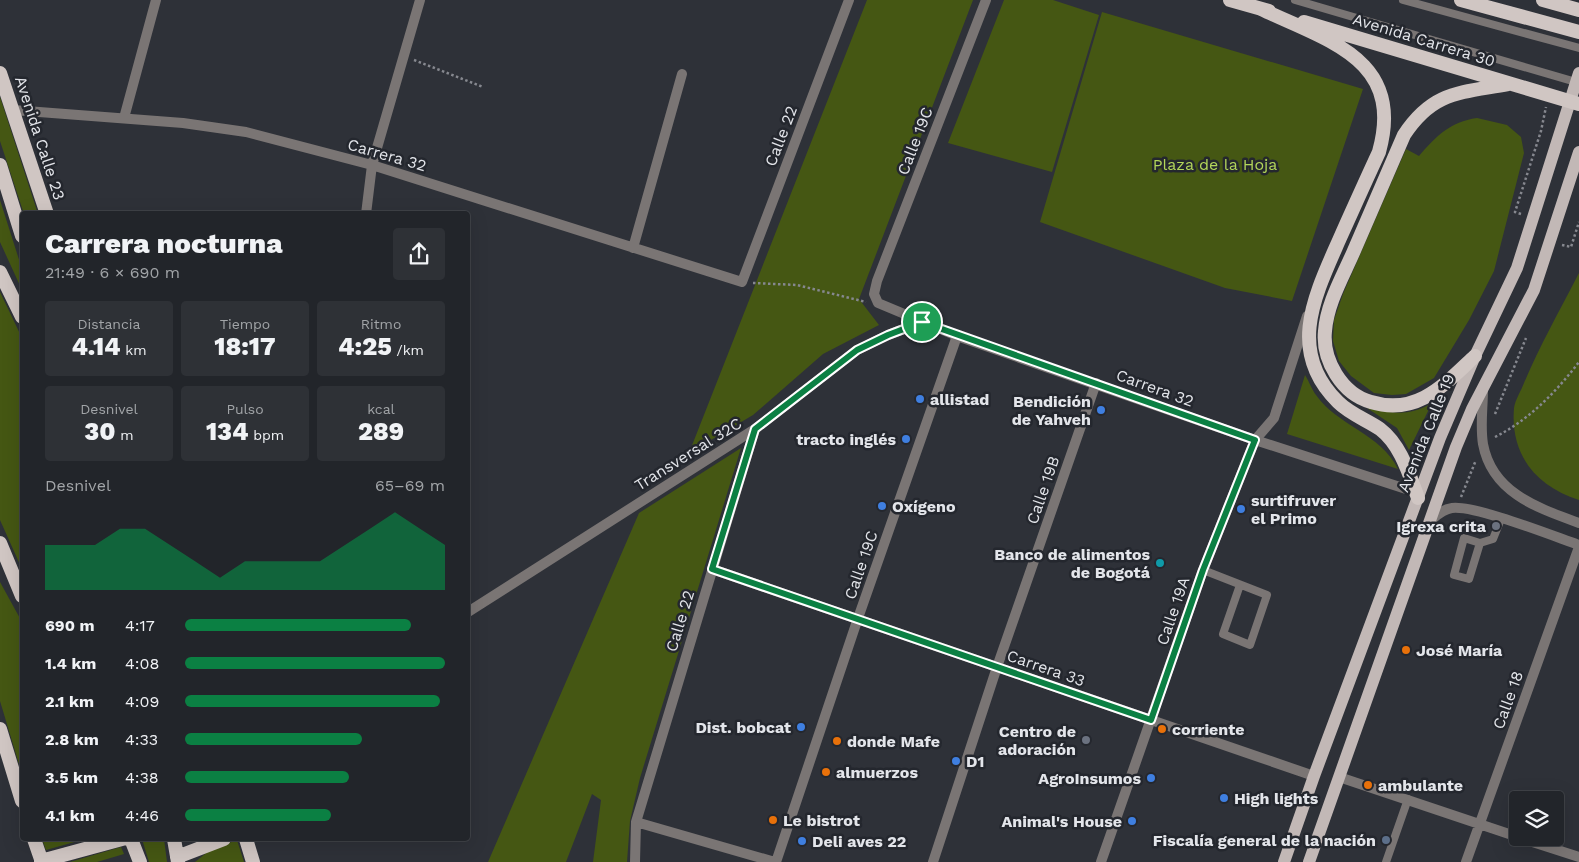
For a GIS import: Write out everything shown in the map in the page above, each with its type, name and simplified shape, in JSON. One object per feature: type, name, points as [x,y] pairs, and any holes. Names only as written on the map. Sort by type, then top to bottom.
[{"type":"highway","name":"Avenida Carrera 30","points":[[1230,0],[1579,104]]},
{"type":"highway","points":[[1461,0],[1579,32]]},
{"type":"highway","points":[[1545,0],[1579,10]]},
{"type":"highway","points":[[1261,8],[1341,47],[1357,58],[1375,78],[1384,101],[1383,134],[1378,152],[1316,292],[1308,339],[1318,377],[1328,392],[1341,405],[1382,430],[1391,440],[1407,467],[1418,498]]},
{"type":"highway","name":"Avenida Calle 23","points":[[0,73],[46,211]]},
{"type":"highway","points":[[1475,356],[1424,399],[1408,405],[1378,404],[1354,394],[1341,381],[1326,353],[1324,334],[1331,303],[1404,135],[1415,118],[1440,99],[1458,93],[1508,84]]},
{"type":"highway","points":[[0,165],[20,230]]},
{"type":"highway","points":[[0,272],[20,313]]},
{"type":"highway","points":[[0,544],[20,589]]},
{"type":"highway","points":[[0,563],[20,591]]},
{"type":"highway","points":[[0,729],[20,794]]},
{"type":"highway","points":[[35,841],[41,862],[115,841]]},
{"type":"highway","points":[[132,841],[137,861]]},
{"type":"highway","points":[[174,841],[177,859],[219,841]]},
{"type":"highway","points":[[247,841],[253,862]]},
{"type":"main road","name":"Avenida Calle 19","points":[[1284,862],[1314,776],[1440,438],[1475,356],[1517,268],[1579,72]]},
{"type":"main road","name":"Avenida Calle 19","points":[[1309,862],[1465,425],[1483,387],[1528,304],[1541,272],[1579,152]]},
{"type":"street","points":[[124,118],[156,0]]},
{"type":"street","points":[[366,211],[372,165],[420,0]]},
{"type":"street","name":"Calle 22","points":[[742,282],[849,0]]},
{"type":"street","name":"Calle 19C","points":[[882,306],[874,294],[877,281],[986,0]]},
{"type":"street","points":[[633,248],[682,74]]},
{"type":"street","name":"Carrera 32","points":[[13,110],[183,123],[246,132],[372,165],[742,282]]},
{"type":"street","name":"Calle 19A","points":[[1101,862],[1203,570],[1255,440],[1270,424],[1278,408],[1316,292]]},
{"type":"street","name":"Carrera 32","points":[[882,306],[957,336],[1255,440],[1406,489]]},
{"type":"street","name":"Transversal 32C","points":[[470,611],[755,429],[857,350],[888,335],[922,322]]},
{"type":"street","name":"Calle 19C","points":[[776,862],[857,621],[957,336]]},
{"type":"street","name":"Calle 19B","points":[[933,862],[997,667],[1096,383]]},
{"type":"street","points":[[1483,387],[1483,443],[1493,471],[1514,494],[1537,508],[1579,523]]},
{"type":"street","name":"Calle 22","points":[[635,862],[636,822],[755,429]]},
{"type":"street","points":[[1429,522],[1440,512],[1456,507],[1501,519],[1579,546]]},
{"type":"street","name":"Calle 18","points":[[1466,862],[1579,546]]},
{"type":"street","name":"Carrera 33","points":[[712,569],[857,621],[1314,776]]},
{"type":"street","points":[[1339,777],[1509,834]]},
{"type":"street","points":[[636,822],[776,862]]},
{"type":"street","points":[[1546,846],[1579,857]]},
{"type":"lane","points":[[1295,0],[1579,83]]},
{"type":"lane","points":[[1403,0],[1579,48]]},
{"type":"lane","points":[[1480,543],[1469,579],[1454,575],[1464,538],[1480,543],[1493,539],[1501,519]]},
{"type":"lane","points":[[1203,570],[1266,595],[1250,645],[1223,634],[1240,585]]},
{"type":"lane","points":[[1386,862],[1408,799]]},
{"type":"path","points":[[404,56],[483,87]]},
{"type":"path","points":[[1522,214],[1515,212],[1537,145],[1548,95]]},
{"type":"path","points":[[1561,244],[1572,248],[1579,222]]},
{"type":"path","points":[[742,282],[797,285],[882,306]]},
{"type":"path","points":[[1494,416],[1526,336]]},
{"type":"path","points":[[1456,507],[1483,443],[1528,416],[1579,362]]},
{"type":"green space","points":[[867,0],[973,0],[859,299],[879,325],[823,354],[753,415],[689,453]]},
{"type":"green space","points":[[1004,0],[1053,0],[1099,15],[1052,172],[948,143]]},
{"type":"green space","name":"Plaza de la Hoja","points":[[1102,12],[1363,89],[1292,301],[1225,288],[1040,222]]},
{"type":"green space","points":[[0,97],[37,211],[23,211],[0,141]]},
{"type":"green space","points":[[1477,118],[1507,125],[1521,137],[1524,153],[1494,271],[1469,320],[1434,378],[1406,394],[1374,393],[1351,376],[1339,361],[1333,341],[1334,320],[1343,294],[1406,149],[1419,156],[1444,131],[1459,123]]},
{"type":"green space","points":[[0,200],[20,263],[20,286],[0,242]]},
{"type":"green space","points":[[1579,273],[1579,500],[1550,486],[1538,477],[1529,466],[1521,454],[1516,440],[1514,408],[1543,341]]},
{"type":"green space","points":[[0,292],[20,334],[20,565],[0,520]]},
{"type":"green space","points":[[1305,375],[1325,406],[1381,447],[1398,469],[1287,434]]},
{"type":"green space","points":[[1432,403],[1409,450],[1397,428],[1367,408],[1400,413],[1416,410]]},
{"type":"green space","points":[[741,448],[640,778],[630,821],[627,862],[593,862],[601,800],[592,794],[566,862],[488,862],[639,513]]},
{"type":"green space","points":[[0,582],[20,618],[20,767],[0,701]]},
{"type":"green space","points":[[43,841],[78,841],[46,850]]},
{"type":"green space","points":[[143,841],[164,841],[167,862],[149,862]]},
{"type":"green space","points":[[237,841],[244,862],[195,862],[210,850]]},
{"type":"green space","points":[[121,847],[124,854],[97,862],[70,862]]},
{"type":"place","name":"allistad","points":[[920,399]]},
{"type":"place","name":"Bendición de Yahveh","points":[[1101,410]]},
{"type":"place","name":"tracto inglés","points":[[906,439]]},
{"type":"place","name":"Oxígeno","points":[[882,506]]},
{"type":"place","name":"surtifruver el Primo","points":[[1241,509]]},
{"type":"place","name":"Igrexa crita","points":[[1496,526]]},
{"type":"place","name":"Banco de alimentos de Bogotá","points":[[1160,563]]},
{"type":"place","name":"José María","points":[[1406,650]]},
{"type":"place","name":"Dist. bobcat","points":[[801,727]]},
{"type":"place","name":"corriente","points":[[1162,729]]},
{"type":"place","name":"Centro de adoración","points":[[1086,740]]},
{"type":"place","name":"donde Mafe","points":[[837,741]]},
{"type":"place","name":"D1","points":[[956,761]]},
{"type":"place","name":"almuerzos","points":[[826,772]]},
{"type":"place","name":"AgroInsumos","points":[[1151,778]]},
{"type":"place","name":"ambulante","points":[[1368,785]]},
{"type":"place","name":"High lights","points":[[1224,798]]},
{"type":"place","name":"Le bistrot","points":[[773,820]]},
{"type":"place","name":"Animal's House","points":[[1132,821]]},
{"type":"place","name":"Fiscalía general de la nación","points":[[1386,840]]},
{"type":"place","name":"Deli aves 22","points":[[802,841]]},
{"type":"route","points":[[922,322],[957,336],[1255,440],[1203,570],[1151,720],[857,621],[712,569],[755,429],[857,350],[888,335],[922,322]]}]
